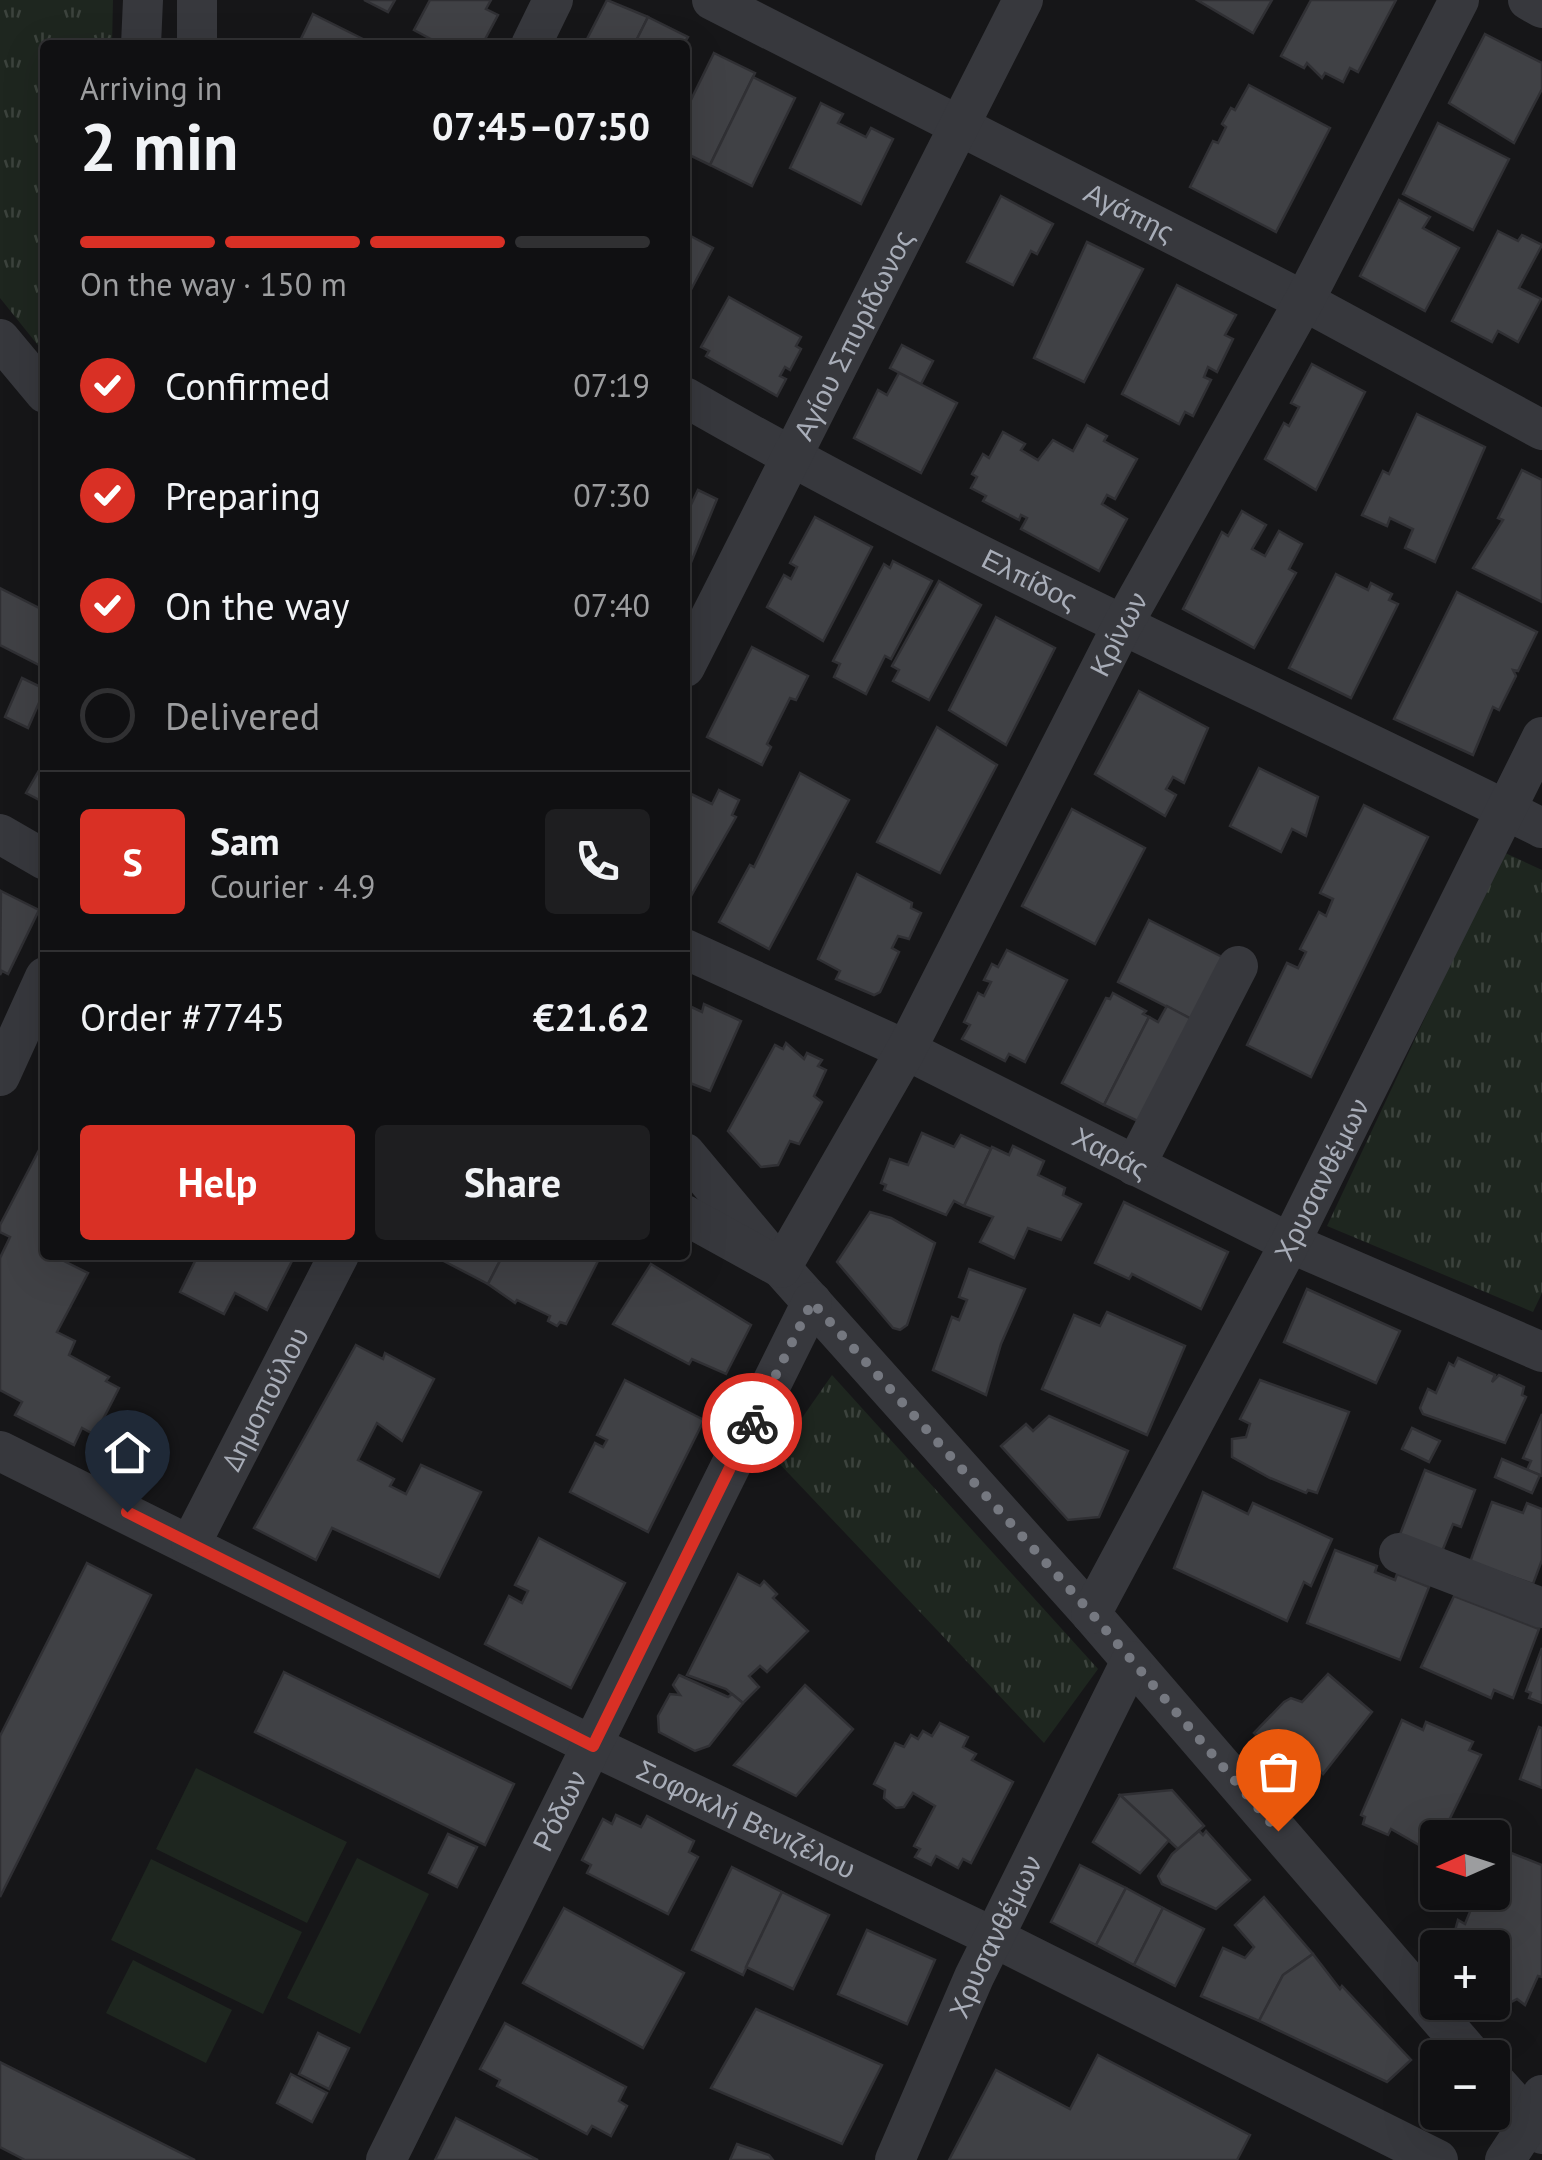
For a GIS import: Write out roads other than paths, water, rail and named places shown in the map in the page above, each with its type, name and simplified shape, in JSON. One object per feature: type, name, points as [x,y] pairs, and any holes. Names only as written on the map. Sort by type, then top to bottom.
[{"type":"street","points":[[141,40],[142,0]]},
{"type":"street","points":[[197,0],[197,40]]},
{"type":"street","points":[[533,40],[553,0]]},
{"type":"street","name":"Αγάπης","points":[[712,0],[1304,302],[1542,430]]},
{"type":"street","name":"Αγίου Σπυρίδωνος","points":[[690,657],[1022,0]]},
{"type":"street","name":"Κρίνων","points":[[781,1268],[906,1050],[1122,626],[1304,302],[1459,0]]},
{"type":"street","points":[[1528,0],[1542,8]]},
{"type":"street","points":[[0,340],[40,387]]},
{"type":"street","name":"Ελπίδος","points":[[690,400],[792,459],[1122,626],[1524,819]]},
{"type":"street","name":"Χρυσανθέμων","points":[[1092,1614],[1524,819],[1542,737]]},
{"type":"street","points":[[0,834],[40,857]]},
{"type":"street","name":"Χαράς","points":[[690,951],[906,1050],[1290,1244],[1542,1352]]},
{"type":"street","points":[[1135,1166],[1238,966]]},
{"type":"street","points":[[0,1076],[40,988]]},
{"type":"street","points":[[690,1159],[781,1268],[1092,1614],[1458,2040]]},
{"type":"street","points":[[690,1218],[781,1268]]},
{"type":"street","name":"Δημοπούλου","points":[[191,1544],[336,1260]]},
{"type":"street","name":"Ρόδων","points":[[386,2160],[812,1302]]},
{"type":"street","name":"Σοφοκλή Βενιζέλου","points":[[0,1451],[593,1746],[993,1937],[1438,2160]]},
{"type":"street","points":[[1399,1553],[1542,1608]]},
{"type":"street","name":"Χρυσανθέμων","points":[[895,2160],[993,1937],[1130,1661]]},
{"type":"street","points":[[1504,2160],[1538,2117],[1510,2093]]}]
